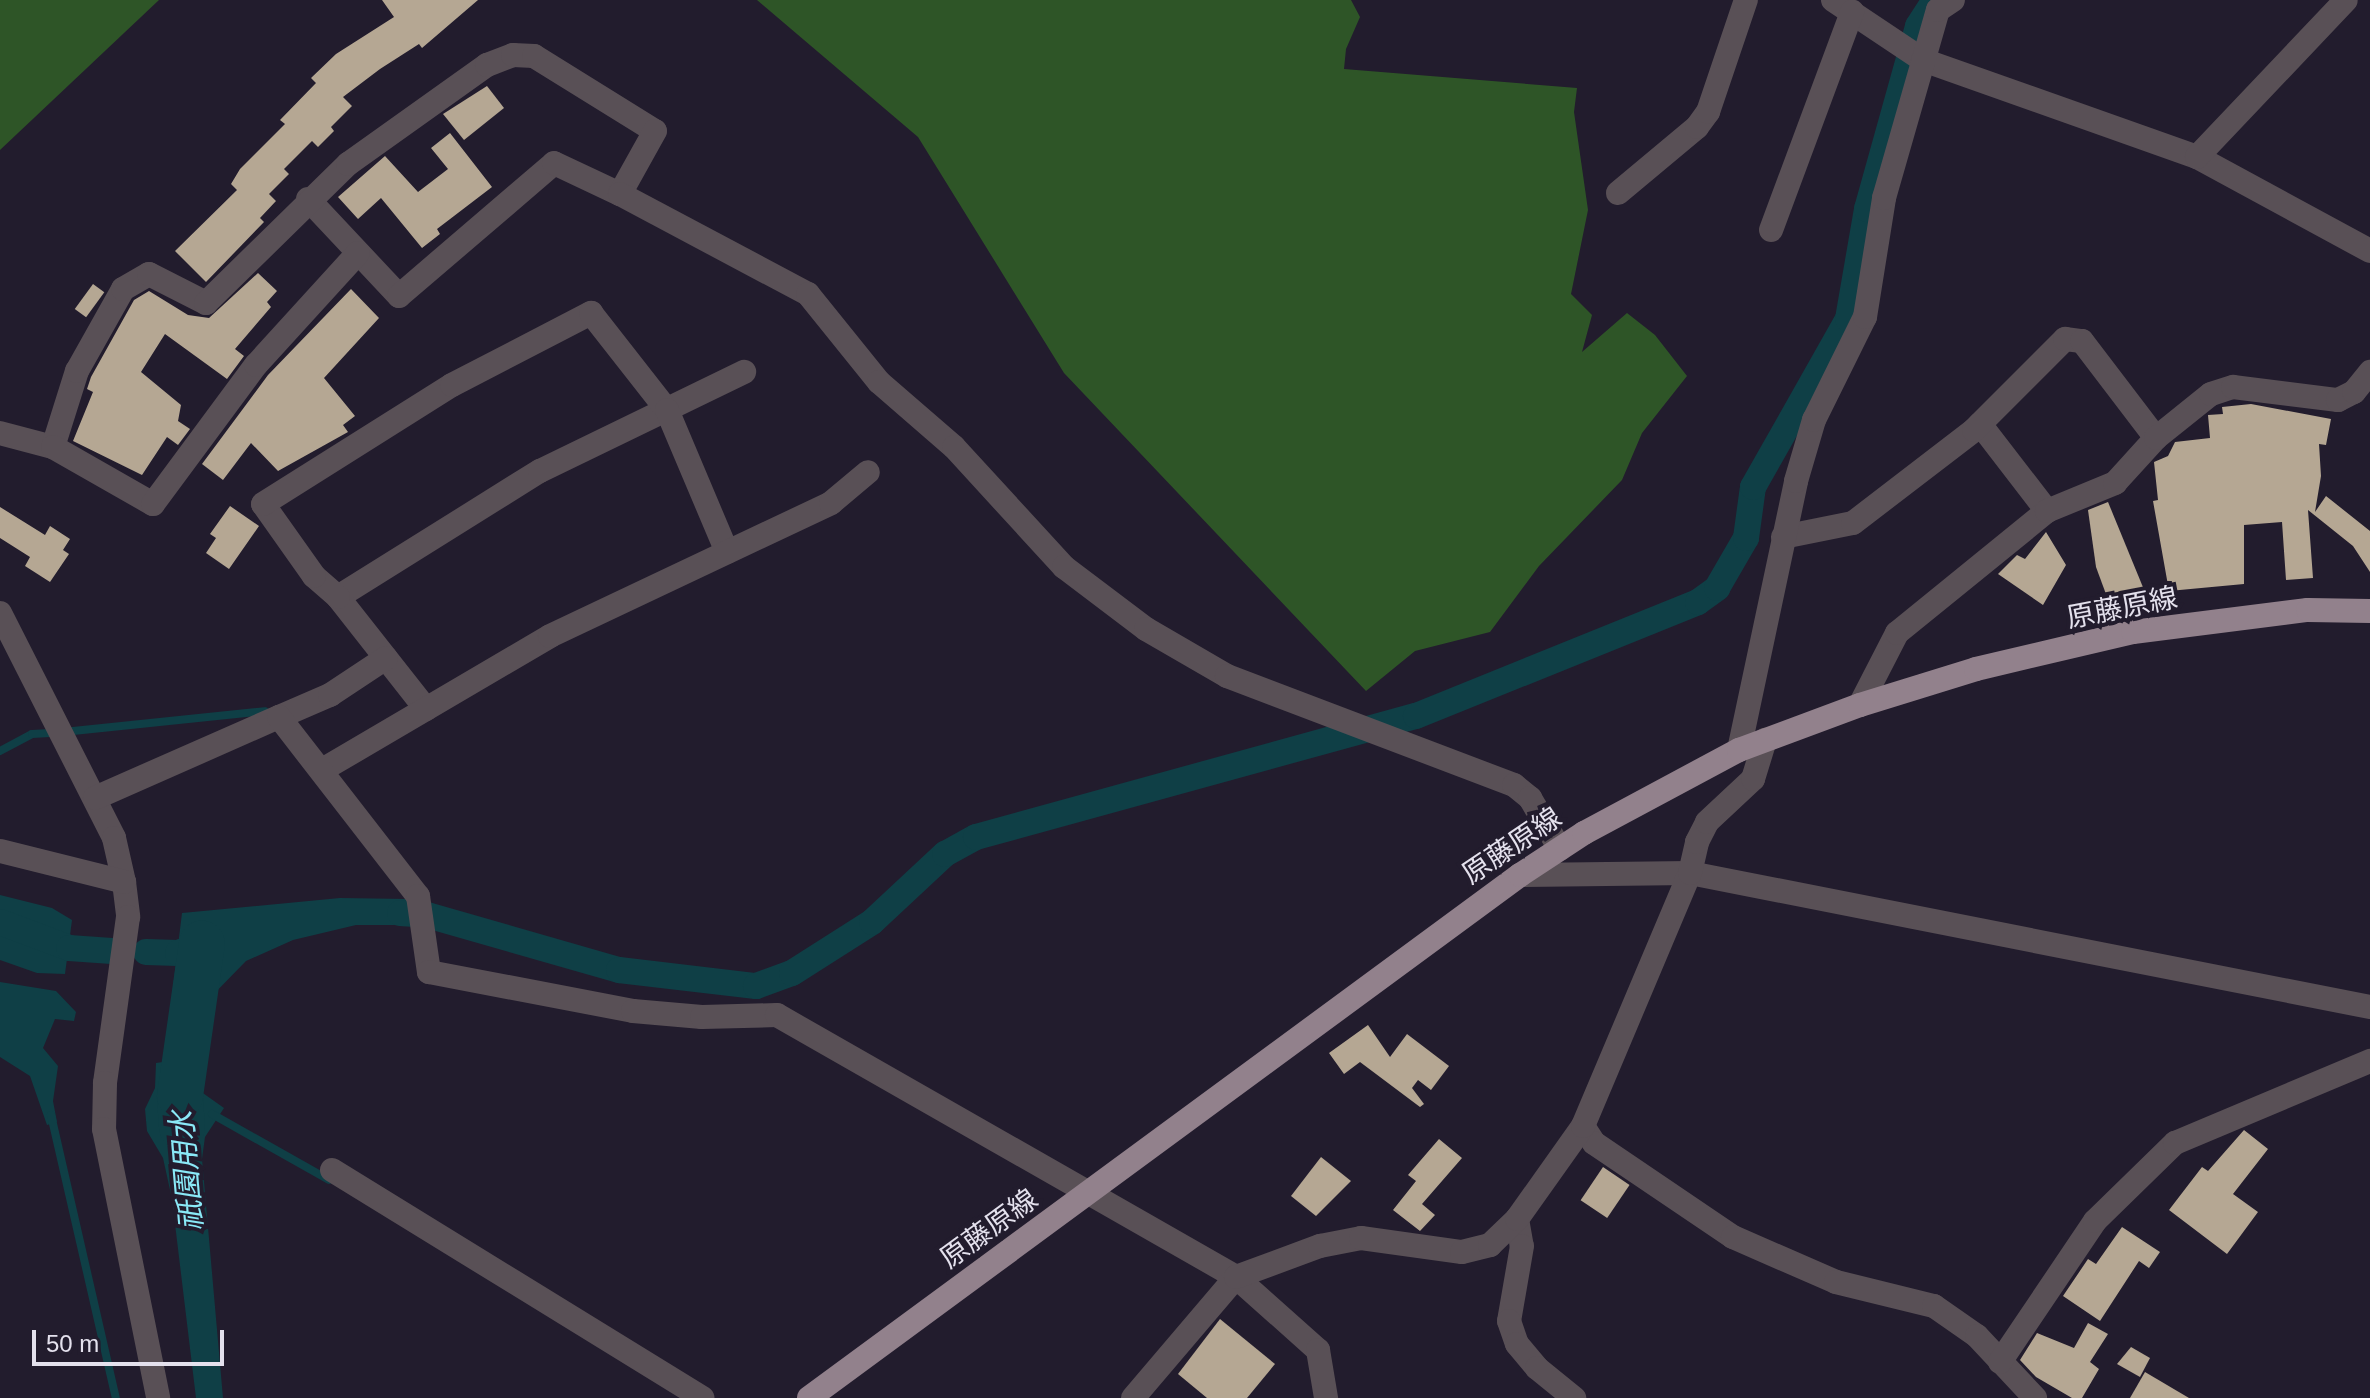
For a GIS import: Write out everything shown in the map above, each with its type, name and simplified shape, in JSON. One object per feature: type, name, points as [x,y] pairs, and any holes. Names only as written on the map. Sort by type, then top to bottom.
[{"type":"main road","name":"原藤原線","points":[[809,1398],[1520,875],[1560,849],[1739,750],[1860,705],[1976,669],[2133,632],[2308,610],[2370,611]]},
{"type":"street","points":[[1618,193],[1697,127],[1708,112],[1746,0]]},
{"type":"street","points":[[1739,750],[1783,537],[1814,420],[1865,317],[1884,198],[1938,10],[1953,0]]},
{"type":"street","points":[[2197,157],[2346,0]]},
{"type":"street","points":[[1771,230],[1842,6],[1923,60],[2197,157],[2370,251]]},
{"type":"street","points":[[53,447],[77,371],[123,289],[149,274],[206,303],[308,199],[407,121],[487,65],[513,55],[534,56],[655,131],[620,194]]},
{"type":"street","points":[[308,199],[399,296],[554,163],[620,194],[808,294],[879,382],[954,447],[1064,567],[1146,629],[1227,676],[1514,785],[1530,798],[1560,849]]},
{"type":"street","points":[[0,433],[53,447],[153,504],[256,365],[358,253]]},
{"type":"street","points":[[426,709],[338,597],[314,576],[263,504],[452,385],[591,313],[667,410],[727,552]]},
{"type":"street","points":[[1783,537],[1853,523],[1980,424],[2065,339],[2082,341],[2156,438]]},
{"type":"street","points":[[338,597],[540,471],[744,372]]},
{"type":"street","points":[[1860,705],[1897,633],[2047,511],[2115,483],[2156,438],[2211,394],[2233,387],[2338,400],[2354,392],[2370,372]]},
{"type":"street","points":[[1980,424],[2047,511]]},
{"type":"street","points":[[322,770],[550,636],[831,503],[868,472]]},
{"type":"street","points":[[0,613],[114,838],[124,882],[128,917],[105,1083],[104,1129],[158,1398]]},
{"type":"street","points":[[95,798],[167,762],[330,695],[386,658]]},
{"type":"street","points":[[279,717],[322,770],[419,903],[429,972],[633,1011],[702,1017],[777,1015],[1236,1277],[1318,1350],[1326,1398]]},
{"type":"street","points":[[1133,1398],[1236,1277],[1320,1246],[1361,1238],[1462,1252],[1490,1245],[1517,1219],[1583,1126],[1690,873],[1707,822],[1753,779],[1765,740]]},
{"type":"street","points":[[0,851],[124,882]]},
{"type":"street","points":[[1520,875],[1690,873],[2370,1007]]},
{"type":"street","points":[[2006,1380],[2095,1221],[2175,1143],[2370,1061]]},
{"type":"street","points":[[1583,1126],[1594,1143],[1733,1237],[1836,1282],[1934,1306],[1977,1336],[2006,1380],[2035,1398]]},
{"type":"street","points":[[332,1170],[702,1398]]},
{"type":"street","points":[[1517,1219],[1522,1246],[1509,1321],[1517,1344],[1537,1368],[1574,1398]]},
{"type":"green space","points":[[0,0],[159,0],[0,150]]},
{"type":"green space","points":[[757,0],[1351,0],[1360,17],[1346,49],[1344,69],[1577,88],[1574,112],[1588,210],[1571,294],[1592,315],[1582,352],[1627,313],[1655,335],[1687,376],[1642,433],[1622,480],[1539,566],[1490,632],[1415,651],[1366,691],[1064,373],[918,137]]},
{"type":"water","points":[[0,895],[52,908],[72,920],[65,974],[37,973],[0,960]]},
{"type":"water","points":[[340,898],[407,899],[413,925],[356,925],[293,940],[246,961],[205,1003],[172,995],[182,913]]},
{"type":"water","points":[[0,982],[56,991],[76,1012],[74,1021],[55,1019],[43,1048],[58,1066],[53,1101],[57,1122],[47,1125],[30,1076],[0,1057]]},
{"type":"water","points":[[170,1061],[189,1068],[200,1091],[224,1108],[205,1137],[202,1159],[223,1398],[196,1398],[172,1199],[163,1158],[147,1131],[145,1109],[155,1088],[156,1063]]},
{"type":"building","points":[[382,0],[478,0],[422,48],[419,44],[343,97],[352,106],[331,127],[334,131],[318,147],[312,141],[284,169],[289,174],[269,194],[276,201],[260,218],[264,222],[206,282],[175,251],[237,190],[231,184],[240,169],[285,124],[280,120],[316,83],[311,78],[336,54],[394,17]]},
{"type":"building","points":[[487,86],[504,108],[464,140],[443,114]]},
{"type":"building","points":[[450,133],[492,187],[437,229],[440,234],[422,248],[381,198],[358,219],[338,197],[385,156],[418,192],[448,169],[431,148]]},
{"type":"building","points":[[258,273],[277,291],[267,302],[271,307],[235,349],[244,356],[227,379],[165,334],[141,372],[181,405],[178,421],[190,429],[178,445],[167,437],[142,475],[73,441],[93,392],[87,389],[91,377],[134,300],[149,291],[188,315],[209,318]]},
{"type":"building","points":[[93,284],[104,292],[86,317],[75,309]]},
{"type":"building","points":[[351,289],[379,318],[324,378],[355,416],[343,425],[348,432],[278,471],[251,443],[223,480],[202,464],[268,375]]},
{"type":"building","points":[[2251,404],[2331,419],[2326,445],[2319,444],[2321,476],[2315,512],[2326,496],[2370,531],[2370,572],[2353,546],[2308,510],[2313,578],[2286,580],[2282,522],[2244,525],[2244,584],[2169,591],[2153,501],[2158,500],[2154,462],[2168,456],[2175,442],[2210,438],[2208,415],[2223,414],[2222,407]]},
{"type":"building","points":[[2108,502],[2147,597],[2141,600],[2110,605],[2096,567],[2088,510]]},
{"type":"building","points":[[230,506],[259,526],[229,569],[206,553],[216,538],[210,534]]},
{"type":"building","points":[[0,507],[45,535],[50,526],[70,539],[63,550],[69,554],[50,582],[25,566],[30,557],[0,538]]},
{"type":"building","points":[[2046,532],[2066,565],[2043,605],[1998,574],[2017,555],[2025,559]]},
{"type":"building","points":[[1368,1025],[1390,1057],[1407,1034],[1449,1066],[1431,1090],[1418,1080],[1412,1088],[1424,1104],[1420,1107],[1360,1062],[1344,1074],[1329,1053]]},
{"type":"building","points":[[2244,1130],[2268,1149],[2233,1194],[2258,1212],[2227,1254],[2169,1210],[2202,1167],[2208,1171]]},
{"type":"building","points":[[1439,1139],[1462,1158],[1422,1204],[1435,1215],[1420,1231],[1393,1210],[1416,1181],[1408,1175]]},
{"type":"building","points":[[1321,1157],[1351,1181],[1316,1216],[1291,1196]]},
{"type":"building","points":[[1603,1167],[1630,1185],[1607,1218],[1581,1200]]},
{"type":"building","points":[[2122,1227],[2160,1252],[2149,1268],[2139,1261],[2100,1321],[2063,1296],[2088,1259],[2096,1264]]},
{"type":"building","points":[[1220,1319],[1275,1364],[1247,1398],[1207,1398],[1178,1374]]},
{"type":"building","points":[[2088,1323],[2108,1334],[2090,1362],[2099,1369],[2082,1398],[2072,1398],[2036,1377],[2020,1360],[2037,1333],[2074,1348]]},
{"type":"building","points":[[2131,1347],[2150,1358],[2140,1377],[2117,1364]]},
{"type":"building","points":[[2145,1372],[2189,1398],[2130,1398]]},
{"type":"waterway","points":[[400,913],[427,915],[619,970],[756,986],[792,973],[872,922],[945,854],[976,837],[1416,716],[1698,602],[1717,588],[1746,538],[1753,487],[1848,319],[1867,209],[1918,26],[1935,0]]},
{"type":"waterway","points":[[73,731],[265,711]]},
{"type":"waterway","points":[[0,751],[32,734],[50,733]]},
{"type":"waterway","points":[[0,922],[69,948],[112,951]]},
{"type":"waterway","points":[[146,952],[178,953],[211,941]]},
{"type":"waterway","name":"祇園用水","points":[[182,1127],[180,1096],[202,944]]},
{"type":"waterway","points":[[212,1114],[329,1180]]},
{"type":"waterway","points":[[51,1115],[116,1398]]}]
